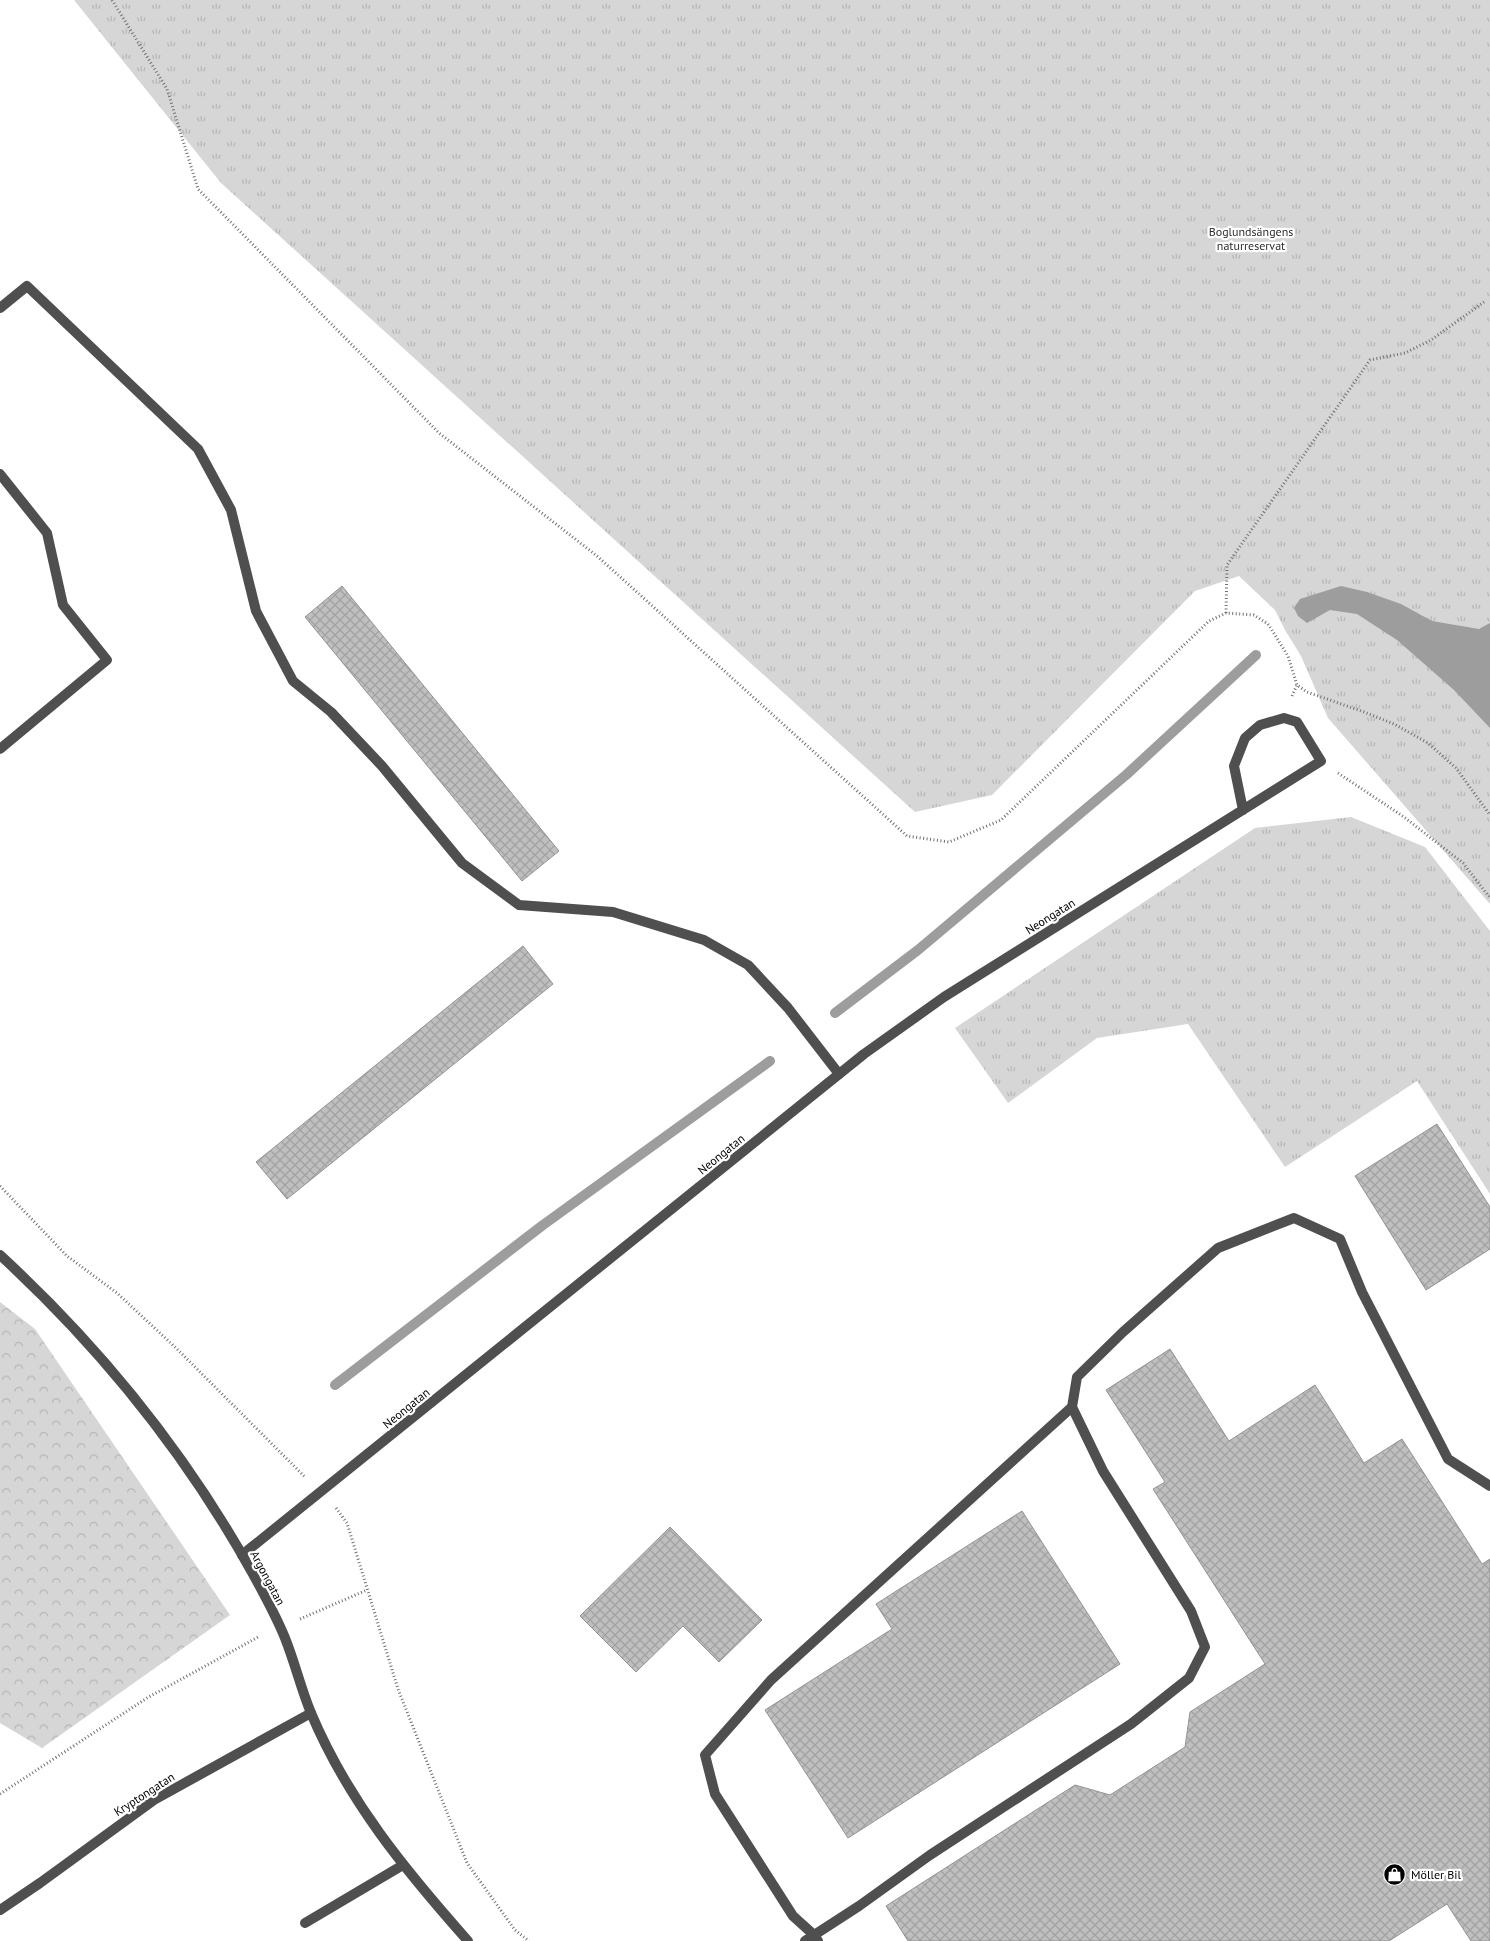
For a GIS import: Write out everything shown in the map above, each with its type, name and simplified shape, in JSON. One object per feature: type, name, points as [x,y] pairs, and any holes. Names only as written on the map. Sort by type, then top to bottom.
[{"type":"street","points":[[0,308],[27,286],[198,449],[231,510],[256,610],[293,681],[330,712],[382,766],[462,863],[519,905],[612,912],[704,940],[748,965],[788,1008],[839,1074]]},
{"type":"street","points":[[0,474],[47,533],[63,605],[107,660],[0,749]]},
{"type":"street","points":[[1243,810],[1234,766],[1245,738],[1260,724],[1284,718],[1297,722],[1321,761]]},
{"type":"street","name":"Neongatan","points":[[242,1555],[864,1054],[944,997],[1321,761]]},
{"type":"street","points":[[805,1941],[816,1938],[930,1855],[1131,1724],[1189,1678],[1205,1647],[1191,1611],[1103,1472],[1072,1407],[1077,1377],[1123,1332],[1218,1248],[1294,1218],[1340,1239],[1362,1292],[1448,1458],[1490,1486]]},
{"type":"street","name":"Argongatan","points":[[0,1255],[37,1289],[100,1356],[178,1454],[254,1574],[284,1637],[311,1713],[341,1775],[383,1840],[468,1941]]},
{"type":"street","points":[[816,1938],[793,1916],[715,1794],[706,1755],[771,1680],[1072,1407]]},
{"type":"street","name":"Kryptongatan","points":[[0,1910],[154,1800],[311,1713]]},
{"type":"street","points":[[305,1923],[403,1865]]},
{"type":"path","points":[[112,0],[167,89],[198,189],[439,433],[597,556],[907,836],[949,842],[1001,820],[1209,621],[1226,613],[1254,615],[1268,624],[1288,656],[1296,685],[1308,692],[1394,724],[1428,743],[1456,768],[1490,815]]},
{"type":"path","points":[[1226,613],[1227,565],[1370,360],[1405,353],[1422,344],[1484,302]]},
{"type":"path","points":[[1321,761],[1404,817],[1463,863],[1490,898]]},
{"type":"path","points":[[0,1186],[67,1256],[117,1293],[339,1510],[347,1523],[398,1689],[467,1863],[516,1930],[530,1941]]},
{"type":"path","points":[[316,1612],[368,1590]]},
{"type":"path","points":[[0,1794],[147,1698],[255,1638]]},
{"type":"green space","name":"Boglundsängens naturreservat","points":[[74,0],[1490,0],[1490,904],[1328,718],[1301,656],[1275,610],[1239,576],[1195,591],[992,795],[915,812],[221,183]]},
{"type":"green space","points":[[1351,817],[1425,847],[1490,931],[1490,1194],[1417,1081],[1285,1167],[1188,1024],[1097,1038],[1008,1103],[955,1028],[1255,828]]},
{"type":"green space","points":[[0,1302],[35,1329],[230,1615],[42,1748],[0,1723]]},
{"type":"shaded area","points":[[1341,586],[1367,592],[1401,604],[1432,621],[1479,629],[1490,623],[1490,728],[1454,690],[1397,640],[1357,614],[1330,610],[1307,623],[1298,616],[1294,608],[1300,599]]},
{"type":"building","points":[[342,586],[559,851],[522,881],[305,617]]},
{"type":"building","points":[[523,946],[553,984],[287,1199],[256,1162]]},
{"type":"building","points":[[1437,1124],[1490,1207],[1490,1249],[1426,1290],[1355,1176]]},
{"type":"building","points":[[1170,1349],[1229,1441],[1315,1385],[1364,1463],[1402,1439],[1482,1564],[1490,1559],[1490,1941],[1471,1941],[1447,1904],[1389,1941],[908,1941],[886,1906],[1075,1785],[1110,1795],[1185,1747],[1190,1712],[1265,1664],[1153,1489],[1165,1482],[1106,1390]]},
{"type":"building","points":[[1022,1511],[1120,1664],[848,1838],[765,1710],[892,1629],[876,1604]]},
{"type":"building","points":[[670,1527],[762,1620],[719,1662],[683,1626],[636,1672],[580,1616]]},
{"type":"waterway","points":[[835,1013],[918,950],[1126,775],[1256,655]]},
{"type":"waterway","points":[[335,1385],[543,1225],[770,1061]]},
{"type":"place","name":"Möller Bil","points":[[1395,1874]]}]
